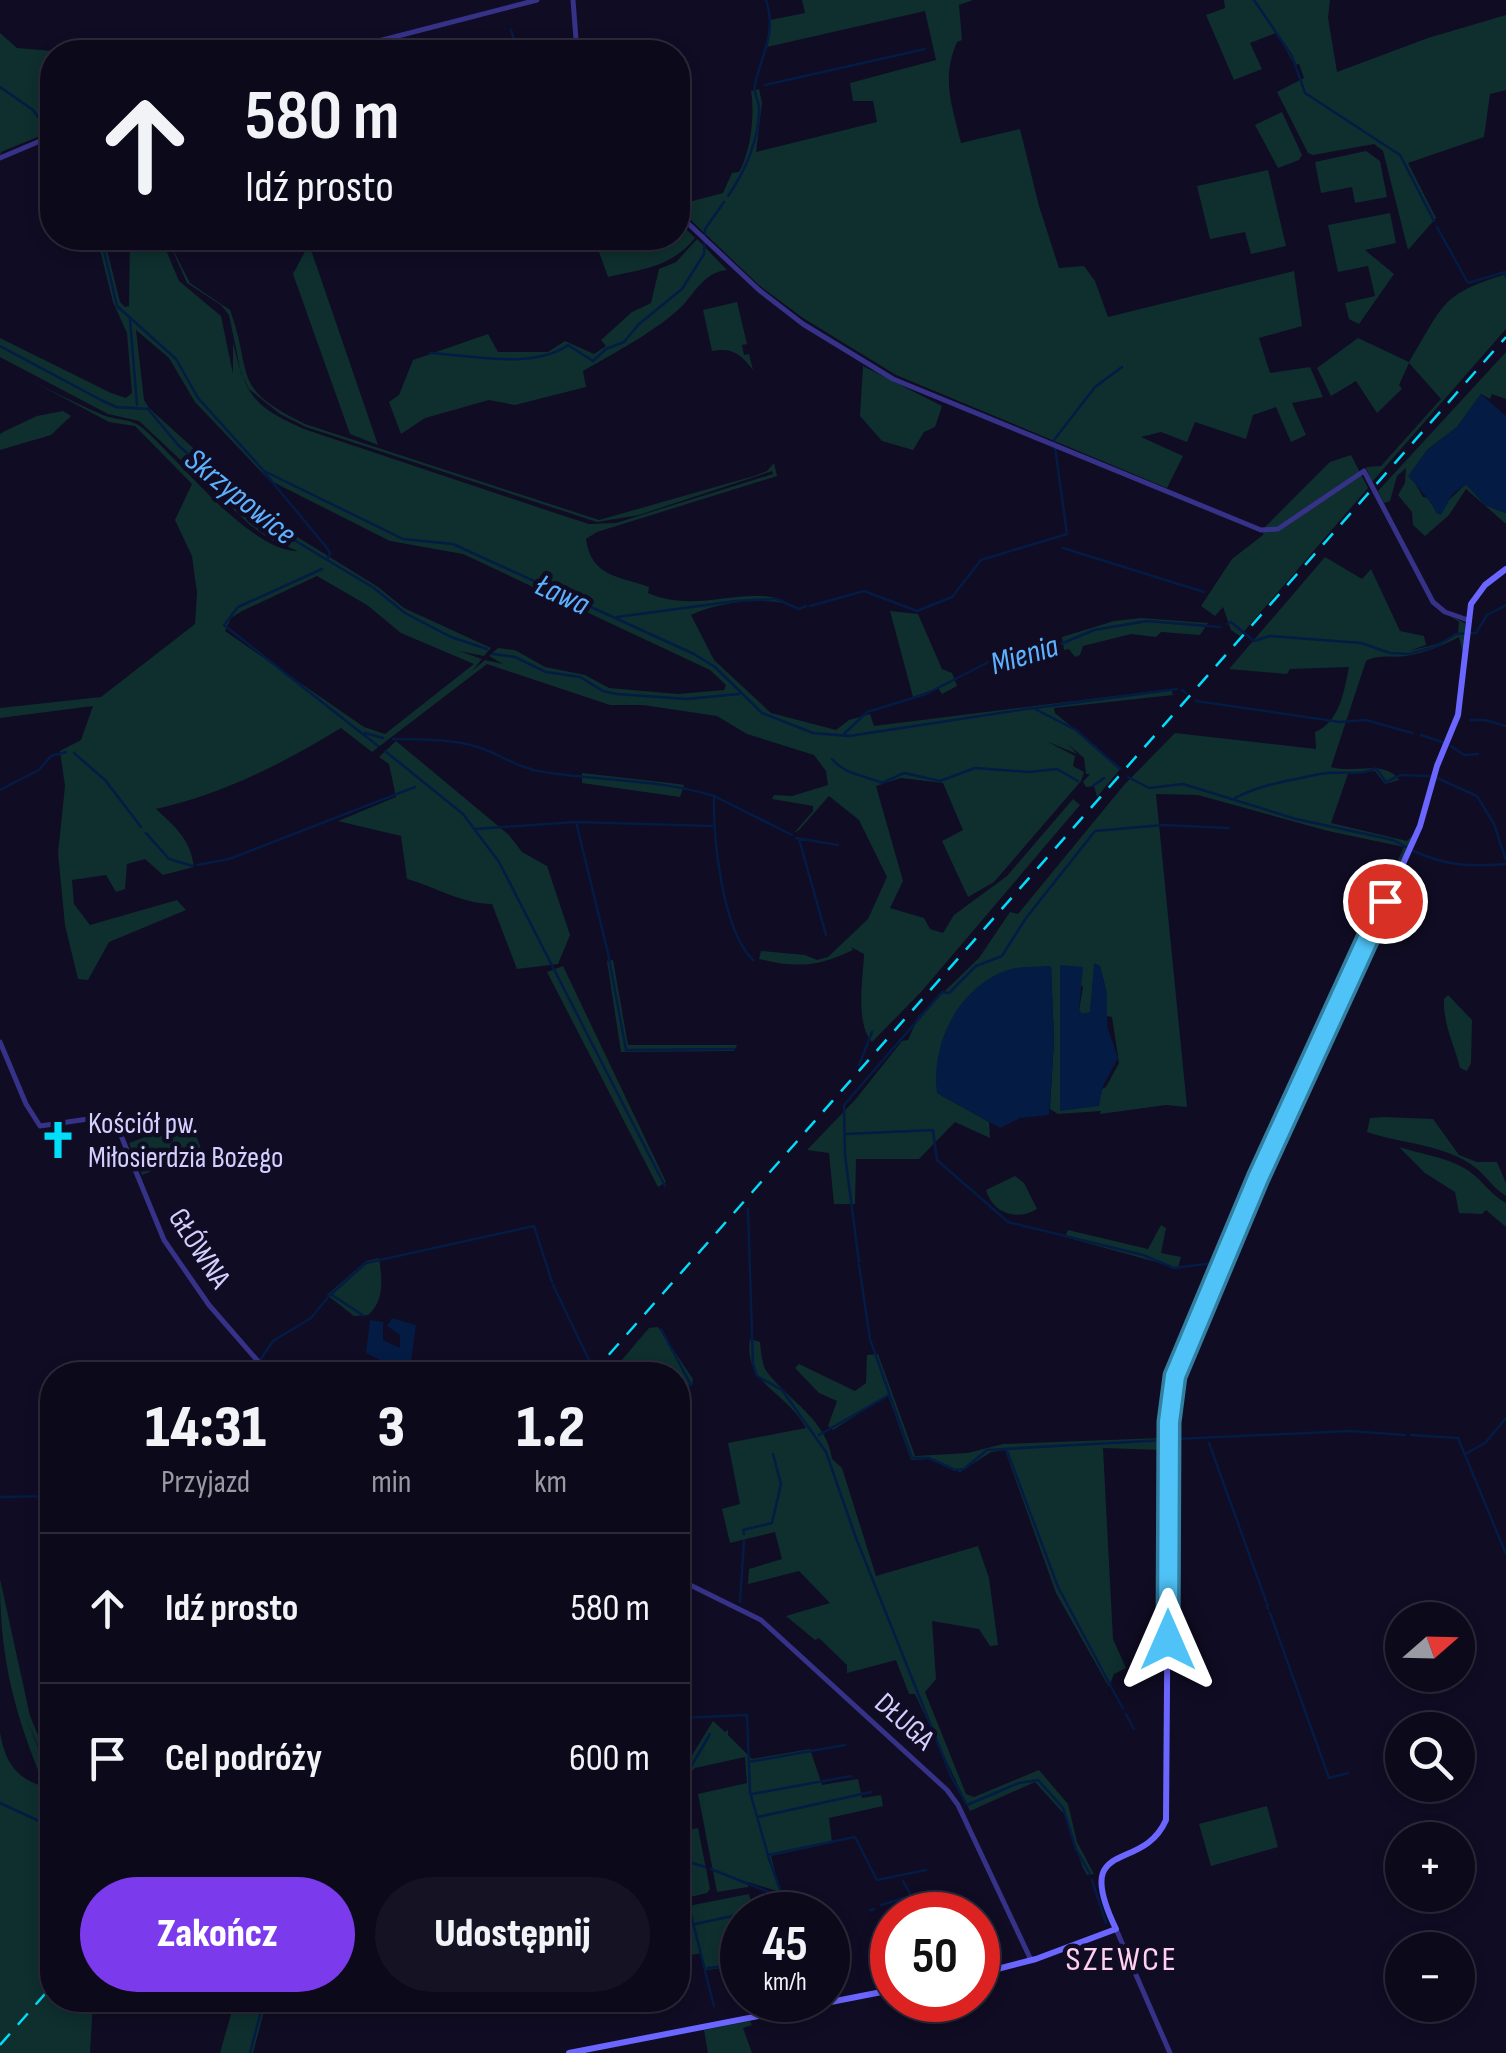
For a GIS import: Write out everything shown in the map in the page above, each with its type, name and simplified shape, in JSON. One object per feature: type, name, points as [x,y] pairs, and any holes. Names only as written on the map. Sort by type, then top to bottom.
[{"type":"main road","points":[[1000,1968],[1116,1928],[1101,1895],[1102,1874],[1109,1864],[1158,1835],[1168,1814],[1170,1401],[1180,1361],[1410,849],[1456,721],[1474,598],[1506,569]]},
{"type":"main road","points":[[569,2053],[870,1994]]},
{"type":"street","points":[[382,40],[537,0]]},
{"type":"street","points":[[572,0],[576,40]]},
{"type":"street","points":[[0,158],[40,142]]},
{"type":"street","points":[[690,225],[759,290],[852,355],[893,378],[1268,532],[1364,471],[1433,602],[1445,612],[1468,620]]},
{"type":"street","name":"GŁÓWNA","points":[[0,1042],[26,1104],[40,1126],[102,1117],[115,1121],[164,1240],[220,1318],[259,1362]]},
{"type":"street","name":"DŁUGA","points":[[690,1585],[754,1614],[947,1790],[1032,1960]]},
{"type":"street","points":[[1116,1928],[1170,2053]]},
{"type":"green space","points":[[802,0],[973,0],[959,5],[962,40],[957,42],[950,68],[950,92],[961,143],[1020,129],[1059,268],[1084,266],[1095,281],[1108,317],[1294,271],[1302,326],[1259,338],[1270,373],[1310,367],[1323,397],[1292,403],[1306,435],[1291,442],[1276,407],[1253,415],[1246,439],[1195,422],[1187,442],[1161,432],[1141,437],[1183,456],[1167,488],[896,375],[803,318],[760,286],[690,219],[690,202],[723,193],[732,173],[739,172],[751,133],[751,91],[759,89],[762,103],[756,152],[877,122],[873,101],[853,101],[850,83],[936,60],[925,11],[767,47],[770,20],[805,13]]},
{"type":"green space","points":[[1224,0],[1330,0],[1328,18],[1337,72],[1428,38],[1506,15],[1506,90],[1490,94],[1484,137],[1408,163],[1436,218],[1408,250],[1383,151],[1374,144],[1308,153],[1277,92],[1304,78],[1299,64],[1295,65],[1276,33],[1250,43],[1262,69],[1234,80],[1206,15],[1225,8]]},
{"type":"green space","points":[[0,33],[17,48],[40,50],[40,136],[1,152],[0,156]]},
{"type":"green space","points":[[1282,112],[1302,155],[1278,168],[1255,125]]},
{"type":"green space","points":[[1366,151],[1380,161],[1387,197],[1355,203],[1352,187],[1321,193],[1315,162]]},
{"type":"green space","points":[[1268,170],[1286,246],[1251,254],[1245,232],[1210,239],[1197,186]]},
{"type":"green space","points":[[1390,213],[1396,243],[1365,250],[1394,274],[1359,324],[1349,319],[1345,303],[1375,296],[1368,266],[1338,272],[1328,225]]},
{"type":"green space","points":[[697,239],[727,270],[708,278],[663,322],[583,371],[586,387],[515,405],[489,400],[425,418],[401,434],[389,402],[399,395],[413,360],[488,334],[498,352],[548,352],[565,341],[594,354],[606,346],[601,340],[632,312],[651,303],[659,269],[676,262]]},
{"type":"green space","points":[[100,250],[107,250],[120,302],[125,307],[129,306],[130,250],[166,250],[179,281],[221,316],[233,374],[233,343],[240,368],[229,315],[221,305],[187,283],[173,250],[190,283],[230,310],[254,389],[305,424],[599,520],[754,476],[774,463],[777,476],[597,532],[586,539],[600,568],[649,587],[648,593],[666,599],[701,601],[751,596],[783,600],[736,603],[691,615],[714,660],[771,713],[836,730],[849,720],[870,714],[874,726],[1171,689],[1173,695],[1054,708],[1055,713],[1121,768],[1097,797],[1094,786],[1086,787],[1083,782],[1090,774],[1086,774],[1084,758],[1068,744],[1077,754],[1046,741],[1075,756],[1073,766],[1084,772],[1081,781],[994,882],[968,897],[942,841],[963,830],[943,783],[901,778],[876,786],[903,881],[890,908],[924,918],[930,929],[943,933],[954,915],[1007,876],[1073,799],[1080,805],[921,992],[872,1042],[863,1024],[864,954],[851,947],[853,950],[818,963],[785,964],[759,959],[761,951],[805,955],[817,960],[828,957],[868,919],[887,877],[859,820],[829,796],[794,833],[813,806],[772,799],[774,795],[792,796],[828,785],[826,771],[814,755],[747,734],[717,716],[643,705],[610,705],[487,664],[372,752],[341,728],[252,776],[156,809],[185,841],[194,867],[163,875],[145,859],[127,864],[125,889],[116,892],[106,875],[72,880],[74,904],[90,925],[177,900],[186,910],[109,942],[88,980],[78,979],[65,925],[58,853],[65,786],[60,751],[81,740],[93,706],[0,718],[0,708],[101,697],[195,624],[197,593],[192,556],[175,520],[192,484],[135,426],[109,422],[0,364],[103,415],[140,426],[238,521],[279,547],[298,551],[271,540],[250,525],[139,421],[108,414],[0,357],[0,338],[126,398],[132,393],[127,333],[113,302]],"holes":[[[136,330],[169,358],[195,402],[269,480],[390,541],[463,554],[710,670],[726,685],[724,690],[678,694],[609,688],[585,675],[545,667],[515,650],[498,648],[489,656],[503,664],[485,660],[472,671],[482,659],[459,651],[484,656],[491,648],[404,608],[378,587],[278,525],[149,408],[144,400]],[[244,378],[249,389],[280,414],[306,427],[597,522],[639,515],[772,471],[773,474],[616,523],[589,524],[304,429],[262,405],[247,387]],[[317,576],[367,605],[401,633],[474,664],[385,734],[364,727],[225,631],[231,618],[242,611]]]},
{"type":"green space","points":[[306,250],[311,250],[378,445],[350,434],[293,274]]},
{"type":"green space","points":[[598,250],[683,250],[656,265],[608,277]]},
{"type":"green space","points":[[1506,274],[1506,329],[1372,482],[1366,467],[1381,466],[1441,399],[1409,363],[1399,385],[1402,389],[1377,413],[1356,381],[1331,396],[1317,368],[1358,338],[1409,362],[1446,304],[1484,281]]},
{"type":"green space","points":[[737,302],[747,344],[742,345],[744,355],[749,354],[753,370],[736,353],[712,351],[703,310]]},
{"type":"green space","points":[[1506,352],[1506,399],[1492,394],[1490,399],[1481,394],[1457,427],[1427,450],[1416,485],[1423,497],[1448,501],[1466,484],[1485,505],[1506,513],[1506,524],[1466,489],[1449,515],[1425,536],[1413,525],[1412,512],[1398,495],[1405,483],[1406,468],[1397,476],[1390,501],[1384,503],[1378,491]]},
{"type":"green space","points":[[863,366],[942,406],[935,427],[924,432],[913,450],[882,441],[860,416]]},
{"type":"green space","points":[[63,411],[71,416],[51,435],[0,450],[0,434],[37,416]]},
{"type":"green space","points":[[1351,455],[1368,488],[1240,636],[1231,630],[1223,607],[1215,616],[1201,606],[1232,559],[1263,535],[1264,528],[1330,462]]},
{"type":"green space","points":[[1325,557],[1362,579],[1371,569],[1400,631],[1424,636],[1426,645],[1409,651],[1437,644],[1458,633],[1459,622],[1450,616],[1465,623],[1465,650],[1459,637],[1420,653],[1366,661],[1331,767],[1386,770],[1399,780],[1385,784],[1375,771],[1348,774],[1331,823],[1407,841],[1414,834],[1361,949],[1356,949],[1404,847],[1328,831],[1198,795],[1156,794],[1187,1107],[1166,1105],[1100,1114],[1101,1111],[1058,1114],[1050,1109],[1054,1040],[1051,966],[1012,969],[982,984],[937,1093],[989,1122],[990,1138],[955,1122],[919,1159],[856,1159],[855,1204],[834,1204],[829,1153],[807,1150],[855,1100],[902,1041],[908,1040],[918,1017],[979,958],[1010,912],[1018,914],[1124,785],[1175,733],[1316,749],[1315,732],[1335,713],[1349,667],[1290,669],[1287,674],[1229,669]],"holes":[[[1095,964],[1100,966],[1119,1063],[1106,1087],[1060,1110],[1060,965],[1083,987],[1079,1010],[1082,1014],[1090,1013]]]},
{"type":"green space","points":[[890,611],[918,614],[942,669],[952,673],[957,686],[942,694],[938,688],[913,697]]},
{"type":"green space","points":[[1141,618],[1208,623],[1200,635],[1131,634],[1083,646],[1075,657],[1069,649],[1064,650],[1062,637],[1114,621]]},
{"type":"green space","points":[[396,741],[509,835],[522,852],[547,866],[570,935],[558,964],[517,969],[492,904],[460,898],[407,879],[401,836],[338,821],[396,797],[389,764],[379,757]]},
{"type":"green space","points":[[582,773],[684,785],[680,797],[582,783]]},
{"type":"green space","points":[[613,960],[628,1045],[737,1045],[734,1051],[621,1052],[607,961]]},
{"type":"green space","points":[[563,966],[666,1182],[658,1187],[547,972]]},
{"type":"green space","points":[[1448,995],[1472,1020],[1471,1063],[1467,1071],[1460,1068],[1447,1026],[1444,999]]},
{"type":"green space","points":[[1370,1118],[1433,1119],[1459,1155],[1477,1162],[1497,1162],[1506,1183],[1506,1196],[1476,1168],[1451,1154],[1367,1132]]},
{"type":"green space","points":[[190,1120],[202,1151],[142,1175],[129,1143]]},
{"type":"green space","points":[[1274,1120],[1280,1123],[1171,1382],[1166,1681],[1161,1450],[1103,1448],[1113,1639],[1126,1668],[1114,1674],[1109,1687],[1056,1593],[1005,1450],[991,1452],[960,1472],[928,1459],[911,1460],[888,1395],[833,1430],[828,1426],[837,1401],[819,1393],[795,1368],[799,1364],[855,1391],[866,1383],[867,1355],[878,1354],[915,1456],[968,1453],[1003,1444],[1161,1438],[1164,1397],[1172,1364]]},
{"type":"green space","points":[[1399,1147],[1469,1171],[1506,1203],[1506,1227],[1486,1210],[1482,1214],[1459,1213],[1455,1192],[1425,1173]]},
{"type":"green space","points":[[1015,1176],[1024,1183],[1037,1209],[1030,1213],[1007,1213],[989,1198],[986,1190]]},
{"type":"green space","points":[[1161,1225],[1166,1228],[1161,1253],[1181,1257],[1178,1268],[1065,1237],[1068,1230],[1148,1249]]},
{"type":"green space","points":[[379,1258],[380,1296],[368,1315],[354,1316],[327,1295],[366,1261]]},
{"type":"green space","points":[[658,1327],[682,1362],[620,1362],[649,1328]]},
{"type":"green space","points":[[750,1339],[760,1342],[767,1372],[815,1422],[829,1445],[832,1459],[842,1468],[876,1576],[978,1546],[989,1578],[998,1645],[990,1646],[979,1629],[932,1621],[936,1679],[925,1692],[966,1794],[974,1797],[1039,1770],[1068,1804],[1077,1842],[1094,1874],[1087,1875],[1083,1868],[1064,1814],[1035,1782],[970,1811],[915,1694],[909,1694],[896,1660],[847,1673],[847,1665],[819,1638],[815,1640],[786,1616],[830,1603],[799,1571],[748,1584],[749,1569],[782,1559],[775,1532],[730,1543],[722,1509],[740,1504],[728,1443],[806,1428],[753,1367]]},
{"type":"green space","points":[[0,1579],[30,1716],[40,1740],[40,1750],[27,1721],[40,1752],[40,1774],[9,1679]]},
{"type":"green space","points":[[713,1721],[725,1732],[728,1730],[728,1735],[752,1759],[810,1749],[822,1785],[858,1779],[862,1798],[881,1795],[883,1806],[829,1818],[832,1843],[771,1856],[780,1892],[748,1882],[748,1887],[717,1892],[698,1794],[747,1783],[745,1757],[690,1772],[690,1759]]},
{"type":"green space","points":[[0,1732],[5,1753],[27,1779],[40,1785],[40,2012],[92,2012],[90,2053],[0,2053]]},
{"type":"green space","points":[[1267,1806],[1278,1847],[1211,1866],[1199,1824]]},
{"type":"green space","points":[[698,1828],[710,1889],[690,1897],[690,1830]]},
{"type":"green space","points":[[720,1900],[720,1968],[706,1970],[701,1953],[690,1955],[690,1906]]},
{"type":"green space","points":[[232,2012],[264,2012],[253,2053],[220,2053]]},
{"type":"green space","points":[[750,2022],[752,2025],[743,2028],[752,2053],[708,2053],[704,2030]]},
{"type":"water","points":[[1481,394],[1506,416],[1506,513],[1485,505],[1466,484],[1452,495],[1441,515],[1408,476],[1427,450],[1457,427]]},
{"type":"water","points":[[1094,963],[1100,966],[1107,994],[1107,1026],[1118,1058],[1103,1086],[1099,1106],[1060,1111],[1060,965],[1083,967],[1079,1010],[1082,1014],[1090,1012]]},
{"type":"water","points":[[1051,966],[1054,1040],[1049,1115],[1020,1118],[1000,1128],[937,1093],[938,1055],[952,1018],[963,1002],[993,977],[1011,969]]},
{"type":"water","points":[[392,1318],[416,1325],[411,1362],[382,1361],[366,1353],[370,1320],[383,1322],[383,1340],[400,1348],[400,1335],[387,1326]]},
{"type":"waterway","points":[[728,196],[746,165],[757,130],[759,107],[755,87],[770,22],[766,0]]},
{"type":"waterway","points":[[1254,0],[1292,56],[1305,93],[1400,155],[1434,221]]},
{"type":"waterway","points":[[511,30],[514,40]]},
{"type":"waterway","points":[[765,85],[925,49]]},
{"type":"waterway","name":"Ława","points":[[0,87],[33,110],[40,120]]},
{"type":"waterway","points":[[430,353],[520,359],[554,353],[568,345],[593,361],[606,349],[624,342],[639,324],[682,289],[704,254],[705,229],[724,202]]},
{"type":"waterway","points":[[1437,227],[1468,283],[1505,272],[1506,277]]},
{"type":"waterway","name":"Ława","points":[[104,250],[117,306],[176,359],[198,398],[264,471],[403,539],[453,544],[694,654],[715,667],[762,713],[813,733],[849,736],[1033,708],[1076,730],[1120,769]]},
{"type":"waterway","points":[[130,319],[137,405]]},
{"type":"waterway","name":"Skrzypowice","points":[[0,346],[116,407],[148,409],[179,446],[274,528],[374,588],[405,613],[451,637],[487,649]]},
{"type":"waterway","points":[[810,606],[864,591],[917,611],[952,597],[981,560],[1067,534],[1054,440],[1095,387],[1122,367]]},
{"type":"waterway","points":[[264,472],[327,548],[327,560]]},
{"type":"waterway","points":[[1063,548],[1204,592]]},
{"type":"waterway","points":[[322,569],[238,607],[224,625],[378,746]]},
{"type":"waterway","points":[[617,617],[736,601],[776,599],[799,609],[806,606]]},
{"type":"waterway","name":"Mienia","points":[[1227,624],[1231,622],[1254,641],[1270,636],[1361,643],[1390,653],[1409,654],[1437,646],[1456,634],[1476,633],[1487,615],[1506,605]]},
{"type":"waterway","name":"Mienia","points":[[844,734],[867,712],[926,694],[1010,651],[1051,648],[1094,630],[1147,621],[1220,627]]},
{"type":"waterway","name":"Skrzypowice","points":[[493,654],[515,657],[546,672],[580,677],[603,691],[617,694],[686,699],[739,694]]},
{"type":"waterway","points":[[1035,708],[1177,689]]},
{"type":"waterway","points":[[1182,690],[1186,693]]},
{"type":"waterway","points":[[1196,701],[1340,722],[1366,720],[1412,733]]},
{"type":"waterway","points":[[1470,720],[1506,726]]},
{"type":"waterway","points":[[365,733],[383,738]]},
{"type":"waterway","points":[[1421,735],[1442,742]]},
{"type":"waterway","points":[[393,739],[464,743],[536,771],[672,786],[714,796],[721,882],[734,928],[753,960]]},
{"type":"waterway","points":[[1451,746],[1464,755],[1478,754]]},
{"type":"waterway","points":[[385,751],[463,814],[499,862],[665,1186]]},
{"type":"waterway","points":[[0,790],[39,770],[51,756],[66,752]]},
{"type":"waterway","points":[[74,753],[105,780],[141,827]]},
{"type":"waterway","name":"Ława","points":[[832,759],[849,772],[882,783],[904,773],[940,781],[975,768],[1029,772],[1057,769],[1078,781]]},
{"type":"waterway","name":"Ława","points":[[1235,798],[1266,786],[1327,773],[1376,768],[1386,782],[1401,775],[1430,776]]},
{"type":"waterway","name":"Ława","points":[[1128,777],[1149,788],[1183,784],[1296,819],[1393,840],[1406,847]]},
{"type":"waterway","name":"Ława","points":[[1093,786],[1104,778]]},
{"type":"waterway","name":"Ława","points":[[1437,778],[1477,796],[1494,824],[1506,860]]},
{"type":"waterway","points":[[197,865],[229,859],[415,787]]},
{"type":"waterway","points":[[714,796],[792,835]]},
{"type":"waterway","points":[[576,822],[608,953],[626,1050],[734,1049]]},
{"type":"waterway","points":[[475,829],[576,822],[712,826]]},
{"type":"waterway","points":[[859,1262],[845,1155],[844,1105],[942,992],[949,993],[976,966],[1002,956],[1026,918],[1095,831],[1163,825],[1229,828]]},
{"type":"waterway","points":[[146,833],[169,859],[193,866]]},
{"type":"waterway","points":[[796,838],[838,845]]},
{"type":"waterway","points":[[799,839],[826,935]]},
{"type":"waterway","name":"Ława","points":[[1414,851],[1459,864],[1506,864]]},
{"type":"waterway","points":[[859,1065],[872,1032]]},
{"type":"waterway","points":[[846,1134],[933,1130],[937,1160],[1008,1222],[1143,1255],[1174,1268],[1213,1263]]},
{"type":"waterway","points":[[748,1209],[753,1364],[757,1376],[782,1390],[826,1452],[951,1776],[967,1805],[1019,1783],[1038,1780],[1063,1808],[1076,1849],[1090,1874]]},
{"type":"waterway","name":"Skrzypowice","points":[[260,1360],[273,1341],[311,1318],[366,1263],[534,1226],[552,1282]]},
{"type":"waterway","points":[[859,1265],[870,1339],[912,1458],[929,1458],[955,1470],[964,1469],[987,1450],[1165,1440]]},
{"type":"waterway","name":"Skrzypowice","points":[[553,1285],[590,1362]]},
{"type":"waterway","points":[[332,1295],[364,1316]]},
{"type":"waterway","points":[[661,1329],[679,1362]]},
{"type":"waterway","points":[[819,1435],[889,1395]]},
{"type":"waterway","points":[[1467,1453],[1485,1443],[1506,1418]]},
{"type":"waterway","points":[[1175,1439],[1350,1431],[1405,1435]]},
{"type":"waterway","points":[[1411,1435],[1458,1438],[1506,1554]]},
{"type":"waterway","points":[[1209,1443],[1266,1601]]},
{"type":"waterway","points":[[1007,1451],[1058,1587],[1123,1709]]},
{"type":"waterway","points":[[744,1534],[743,1530],[772,1523],[781,1484],[773,1454]]},
{"type":"waterway","name":"Skrzypowice","points":[[0,1497],[40,1496]]},
{"type":"waterway","points":[[740,1602],[744,1541]]},
{"type":"waterway","points":[[1267,1604],[1268,1609]]},
{"type":"waterway","points":[[1270,1613],[1329,1778],[1348,1773]]},
{"type":"waterway","points":[[1126,1714],[1134,1729]]},
{"type":"waterway","points":[[690,1717],[747,1715],[750,1792],[768,1855],[855,1837],[877,1880],[926,1870]]},
{"type":"waterway","points":[[690,1768],[710,1734]]},
{"type":"waterway","points":[[749,1762],[845,1745]]},
{"type":"waterway","points":[[752,1794],[851,1776]]},
{"type":"waterway","points":[[758,1817],[871,1792]]},
{"type":"waterway","points":[[0,1803],[40,1821]]},
{"type":"waterway","points":[[768,1856],[781,1892]]},
{"type":"waterway","points":[[690,1862],[705,1867]]},
{"type":"waterway","points":[[711,1869],[769,1892]]},
{"type":"waterway","points":[[1092,1880],[1106,1923]]},
{"type":"waterway","points":[[903,1881],[909,1892]]},
{"type":"waterway","points":[[690,1911],[714,2006]]},
{"type":"waterway","points":[[695,1924],[720,1919]]},
{"type":"waterway","points":[[708,1968],[720,1967]]},
{"type":"waterway","points":[[250,2053],[261,2012]]},
{"type":"railway","points":[[602,1362],[1506,337]]},
{"type":"railway","points":[[0,2045],[40,2000]]},
{"type":"place","name":"Kościół pw. Miłosierdzia Bożego","points":[[58,1140]]},
{"type":"district","name":"SZEWCE","points":[[1122,1958]]},
{"type":"route","points":[[1168,1640],[1169,1422],[1175,1376],[1258,1178],[1385,901]]}]
